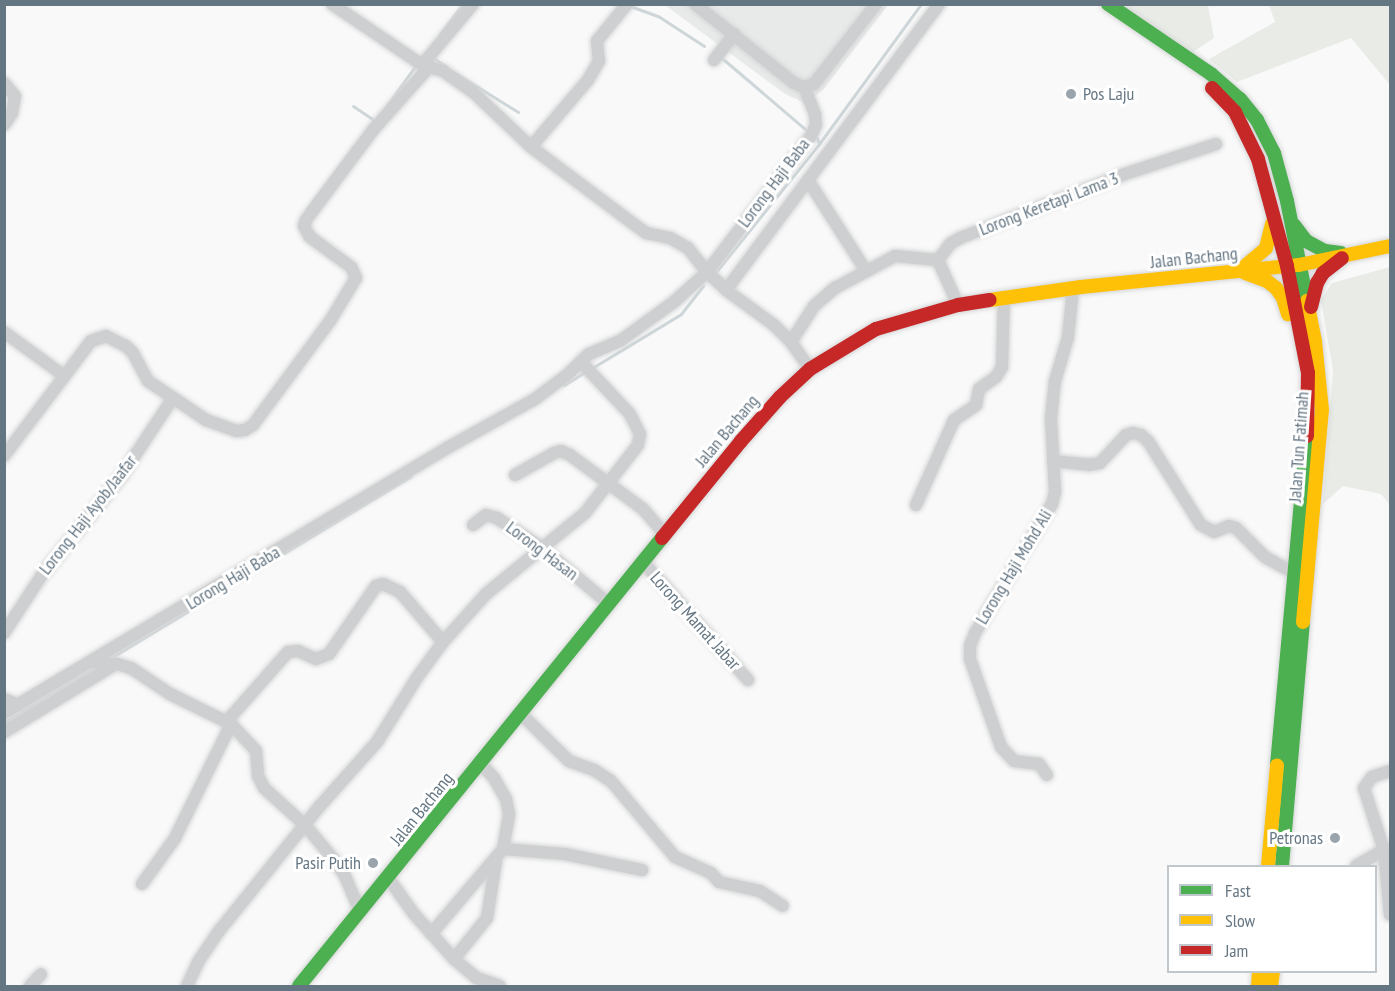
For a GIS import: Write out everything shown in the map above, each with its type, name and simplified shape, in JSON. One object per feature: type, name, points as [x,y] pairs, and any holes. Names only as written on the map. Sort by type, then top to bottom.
[{"type":"main road","name":"Jalan Tun Fatimah","points":[[1094,4],[1191,70],[1227,102],[1250,138],[1264,178],[1271,211],[1312,321],[1321,381],[1322,410],[1282,865]]},
{"type":"main road","name":"Jalan Tun Fatimah","points":[[1108,4],[1211,74],[1240,99],[1257,120],[1274,153],[1287,201],[1305,354],[1309,409],[1268,865]]},
{"type":"main road","points":[[1287,201],[1295,225],[1306,241],[1325,251],[1347,254]]},
{"type":"main road","points":[[1238,271],[1266,248],[1272,229],[1271,211]]},
{"type":"main road","name":"Jalan Bachang","points":[[299,987],[389,879],[608,603],[780,396],[810,369],[876,329],[958,305],[1073,288],[1293,266],[1390,246]]},
{"type":"main road","points":[[1312,321],[1310,304],[1317,283],[1332,264],[1347,254]]},
{"type":"main road","points":[[1238,271],[1256,276],[1276,288],[1283,298],[1293,330],[1305,354]]},
{"type":"street","points":[[333,4],[425,66],[443,71],[472,91],[531,147],[646,233],[680,242],[698,258],[707,272],[726,290],[765,317],[791,342],[810,369]]},
{"type":"street","points":[[4,456],[63,375],[91,341],[106,336],[126,346],[138,360],[148,381],[173,399],[218,426],[236,431],[245,430],[253,425],[330,321],[356,278],[351,267],[310,237],[306,231],[306,220],[373,130],[473,4]]},
{"type":"street","points":[[695,4],[794,83],[809,86],[876,4]]},
{"type":"street","points":[[726,290],[939,4]]},
{"type":"street","points":[[531,147],[588,80],[599,61],[597,41],[626,7]]},
{"type":"street","points":[[714,60],[734,34]]},
{"type":"street","points":[[4,83],[15,96],[12,113],[4,125]]},
{"type":"street","name":"Lorong Haji Baba","points":[[4,713],[93,662],[447,448],[535,399],[586,367],[589,354],[620,341],[655,316],[707,272],[811,136],[816,125],[809,86]]},
{"type":"street","name":"Lorong Keretapi Lama 3","points":[[938,260],[950,244],[960,238],[1125,174],[1216,144]]},
{"type":"street","points":[[808,180],[866,271]]},
{"type":"street","points":[[791,342],[825,295],[895,256],[938,260],[958,305]]},
{"type":"street","name":"Lorong Haji Mohd Ali","points":[[1047,775],[1039,764],[1014,761],[1001,747],[970,659],[970,646],[975,633],[1052,504],[1055,492],[1051,418],[1055,381],[1068,337],[1073,288]]},
{"type":"street","points":[[916,506],[954,420],[976,405],[980,389],[996,377],[1002,367],[1004,297]]},
{"type":"street","points":[[4,332],[63,375]]},
{"type":"street","points":[[187,987],[198,962],[219,931],[305,825],[377,742],[416,679],[443,642],[486,594],[585,513],[638,445],[640,434],[630,414],[586,367]]},
{"type":"street","name":"Lorong Haji Ayob/Jaafar","points":[[4,633],[42,575],[122,475],[173,399]]},
{"type":"street","points":[[1053,461],[1100,463],[1126,435],[1133,433],[1140,435],[1148,441],[1201,525],[1214,532],[1223,527],[1236,528],[1265,557],[1294,573]]},
{"type":"street","points":[[515,475],[561,451],[570,454],[643,509],[666,535]]},
{"type":"street","name":"Lorong Hasan","points":[[473,525],[481,517],[492,515],[541,547],[608,603]]},
{"type":"street","name":"Lorong Mamat Jabar","points":[[643,562],[748,680]]},
{"type":"street","points":[[142,884],[175,838],[229,722],[288,652],[298,651],[316,659],[329,654],[376,586],[383,584],[400,592],[443,642]]},
{"type":"street","points":[[93,662],[131,668],[170,694],[229,722],[256,751],[258,776],[264,788],[305,825],[345,876],[360,912]]},
{"type":"street","points":[[4,732],[115,664]]},
{"type":"street","points":[[4,699],[18,705]]},
{"type":"street","points":[[521,714],[569,761],[594,770],[611,781],[675,857],[711,873],[719,882],[760,891],[783,906]]},
{"type":"street","points":[[430,934],[483,871],[496,861],[503,849],[508,814],[506,800],[494,778],[481,764]]},
{"type":"street","points":[[1390,771],[1367,782],[1364,795],[1384,850],[1390,915]]},
{"type":"street","points":[[503,849],[565,854],[642,870]]},
{"type":"street","points":[[1359,865],[1384,850]]},
{"type":"street","points":[[454,959],[487,918],[491,907],[496,861]]},
{"type":"street","points":[[389,879],[430,934],[454,959],[477,978],[500,987]]},
{"type":"street","points":[[30,987],[41,975]]},
{"type":"shaded area","points":[[665,5],[888,5],[823,90],[805,103],[785,94]]},
{"type":"shaded area","points":[[1121,5],[1208,5],[1214,38],[1193,52]]},
{"type":"shaded area","points":[[1269,5],[1390,5],[1390,85],[1351,38],[1237,82],[1209,59],[1275,22]]},
{"type":"shaded area","points":[[1390,267],[1390,505],[1381,494],[1343,486],[1323,504],[1333,371],[1321,300],[1332,283]]},
{"type":"waterway","points":[[440,34],[463,4]]},
{"type":"waterway","points":[[715,273],[819,144],[921,4]]},
{"type":"waterway","points":[[630,6],[658,16],[704,46]]},
{"type":"waterway","points":[[432,57],[447,67]]},
{"type":"waterway","points":[[723,59],[805,129]]},
{"type":"waterway","points":[[383,111],[416,65]]},
{"type":"waterway","points":[[457,74],[518,112]]},
{"type":"waterway","points":[[353,106],[375,121]]},
{"type":"waterway","points":[[817,138],[819,144]]},
{"type":"waterway","points":[[306,210],[354,146]]},
{"type":"waterway","points":[[592,368],[681,314],[703,286]]},
{"type":"waterway","points":[[564,385],[586,371]]},
{"type":"waterway","points":[[109,659],[411,476]]},
{"type":"waterway","points":[[4,722],[95,667]]},
{"type":"traffic: fast","points":[[1108,4],[1211,74],[1240,99],[1257,120],[1274,153],[1287,201],[1307,301]]},
{"type":"traffic: fast","points":[[1294,225],[1306,241],[1325,251],[1341,253]]},
{"type":"traffic: fast","points":[[1277,765],[1307,436]]},
{"type":"traffic: fast","points":[[299,986],[662,538]]},
{"type":"traffic: fast","points":[[1282,865],[1303,622]]},
{"type":"traffic: slow","points":[[1239,271],[1266,248],[1272,224]]},
{"type":"traffic: slow","points":[[990,300],[1081,287],[1299,265],[1390,246]]},
{"type":"traffic: slow","points":[[1245,273],[1267,281],[1276,288],[1283,298],[1288,314]]},
{"type":"traffic: slow","points":[[1303,622],[1322,410],[1315,341],[1307,301]]},
{"type":"traffic: slow","points":[[1268,865],[1277,765]]},
{"type":"traffic: slow","points":[[1258,986],[1259,973]]},
{"type":"traffic: slow","points":[[1271,986],[1273,973]]},
{"type":"traffic: jam","points":[[1212,88],[1235,112],[1258,159],[1287,266],[1308,373],[1307,436]]},
{"type":"traffic: jam","points":[[1311,307],[1317,283],[1323,273],[1342,258]]},
{"type":"traffic: jam","points":[[662,538],[741,441],[780,397],[810,369],[876,329],[958,305],[990,300]]},
{"type":"place","name":"Pos Laju","points":[[1071,94]]},
{"type":"place","name":"Petronas","points":[[1335,838]]},
{"type":"place","name":"Pasir Putih","points":[[373,863]]}]
